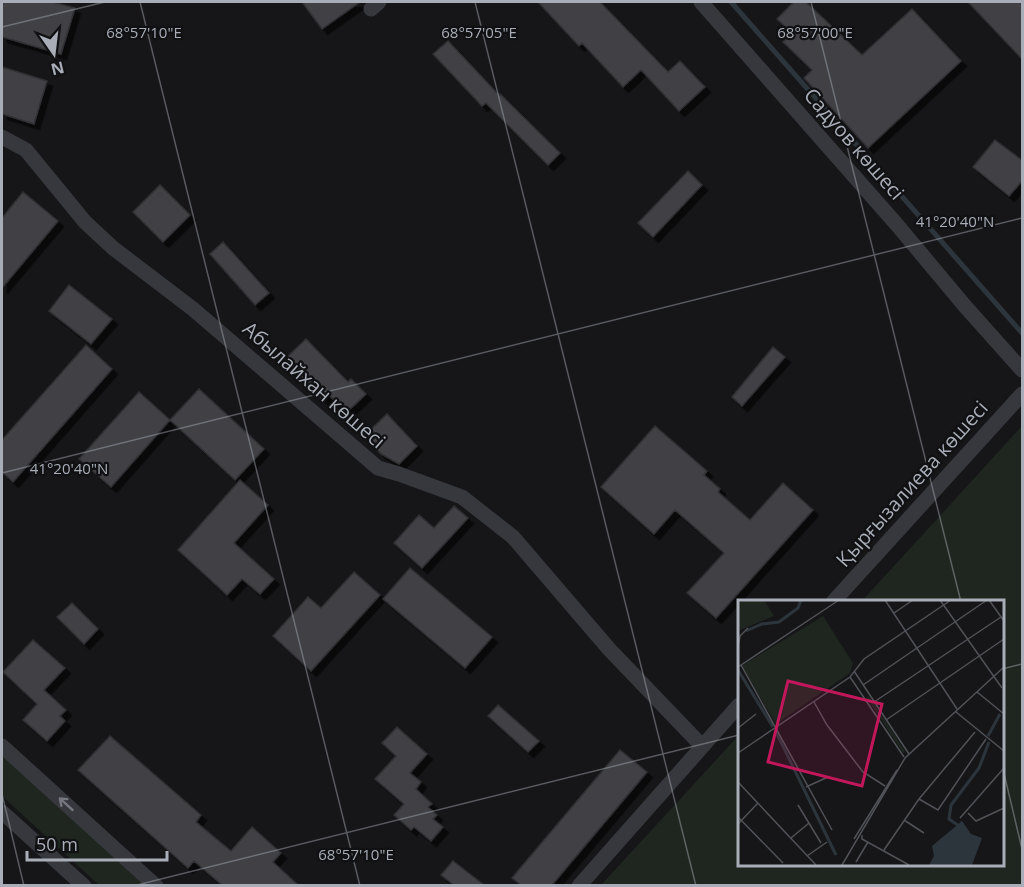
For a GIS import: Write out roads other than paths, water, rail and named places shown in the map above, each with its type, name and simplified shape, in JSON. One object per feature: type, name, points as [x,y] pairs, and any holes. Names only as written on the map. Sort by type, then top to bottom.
[{"type":"street","name":"Садуов көшесі","points":[[701,2],[1023,370]]},
{"type":"street","name":"Абылайхан көшесі","points":[[2,137],[26,150],[85,222],[113,248],[193,309],[378,468],[462,497],[513,537],[609,650],[702,746]]},
{"type":"street","name":"Қырғызалиева көшесі","points":[[835,600],[1023,394]]},
{"type":"street","points":[[579,885],[738,706]]},
{"type":"street","points":[[2,746],[156,885]]},
{"type":"street","points":[[2,812],[84,885]]},
{"type":"waterway","points":[[731,2],[1022,333]]}]
